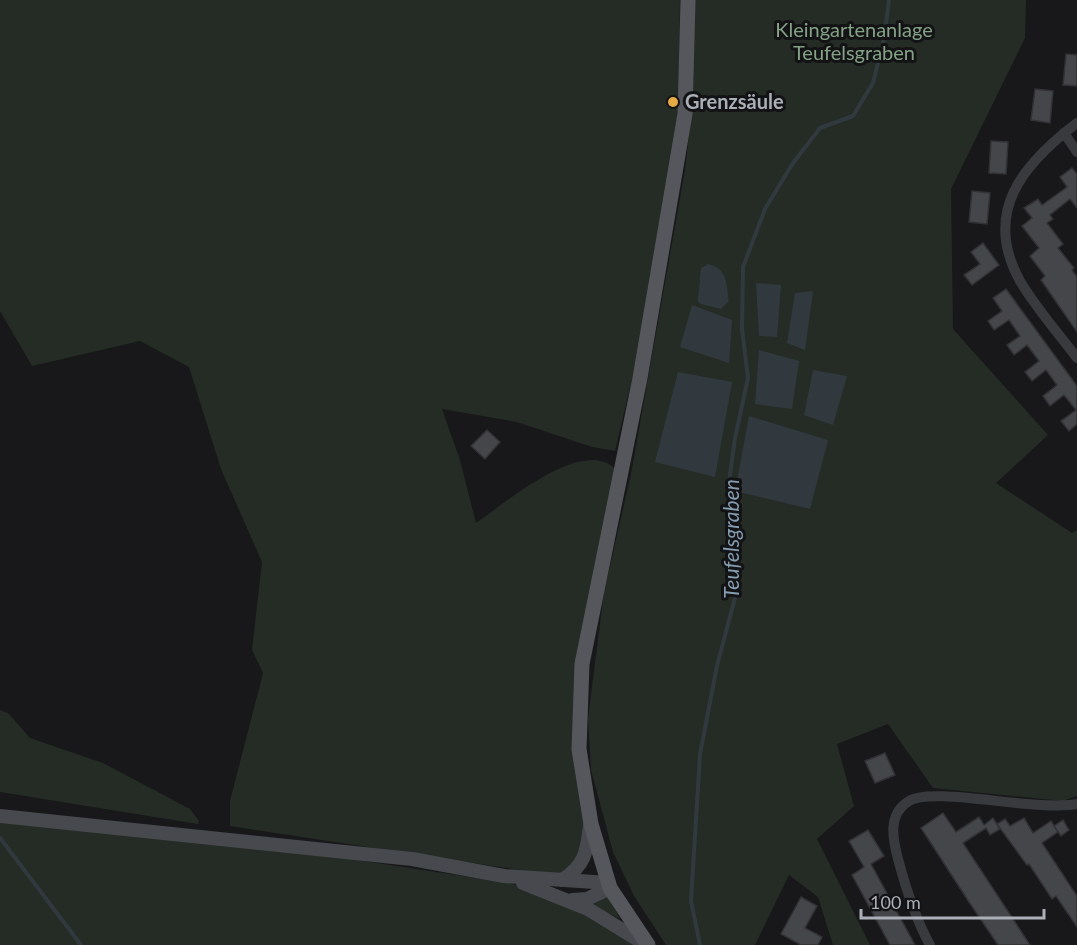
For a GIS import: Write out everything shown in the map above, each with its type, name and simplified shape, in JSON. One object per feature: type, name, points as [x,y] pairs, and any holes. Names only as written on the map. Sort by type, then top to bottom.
[{"type":"main road","points":[[647,945],[610,885],[591,824],[579,749],[582,664],[640,378],[685,114],[688,0]]},
{"type":"main road","points":[[0,816],[412,859],[504,876],[610,885]]},
{"type":"main road","points":[[562,880],[573,873],[584,860],[591,824]]},
{"type":"main road","points":[[504,876],[570,900],[622,927],[647,945]]},
{"type":"main road","points":[[570,900],[587,900],[610,885]]},
{"type":"street","points":[[1077,123],[1035,159],[1015,187],[1005,220],[1005,240],[1021,281],[1077,358]]},
{"type":"street","points":[[1064,133],[1077,152]]},
{"type":"street","points":[[930,945],[906,889],[892,839],[893,822],[908,801],[926,796],[1062,807],[1077,804]]},
{"type":"green space","points":[[0,0],[680,0],[678,131],[638,354],[615,451],[592,447],[517,422],[442,409],[460,460],[476,523],[544,476],[564,467],[584,461],[601,461],[615,469],[580,640],[585,836],[572,867],[561,873],[546,874],[230,826],[230,801],[263,673],[252,650],[262,562],[221,469],[189,367],[140,341],[32,366],[0,311]]},
{"type":"green space","name":"Kleingartenanlage Teufelsgraben","points":[[695,0],[1026,0],[1025,38],[951,189],[953,329],[1048,435],[996,483],[1072,533],[1077,530],[1077,796],[1062,801],[933,788],[888,724],[837,744],[854,806],[817,839],[870,945],[833,945],[818,897],[789,875],[755,945],[666,945],[634,896],[613,852],[591,770],[588,718],[604,592],[631,474],[685,170],[691,118]]},
{"type":"green space","points":[[0,710],[8,713],[30,738],[103,763],[190,809],[199,821],[198,824],[0,792]]},
{"type":"green space","points":[[0,820],[324,855],[509,883],[551,896],[618,931],[633,945],[0,945]]},
{"type":"green space","points":[[608,894],[620,919],[590,905]]},
{"type":"shaded area","points":[[708,264],[719,269],[725,278],[729,301],[721,309],[701,304],[698,301],[701,268]]},
{"type":"shaded area","points":[[756,283],[781,285],[777,337],[759,336]]},
{"type":"shaded area","points":[[813,291],[805,350],[787,343],[795,293]]},
{"type":"shaded area","points":[[692,305],[732,320],[729,363],[680,347]]},
{"type":"shaded area","points":[[759,350],[799,361],[792,409],[755,404]]},
{"type":"shaded area","points":[[813,370],[847,376],[833,425],[804,415]]},
{"type":"shaded area","points":[[678,372],[732,382],[715,477],[655,462]]},
{"type":"shaded area","points":[[749,416],[828,440],[810,509],[735,491]]},
{"type":"building","points":[[1066,54],[1077,55],[1077,86],[1063,85]]},
{"type":"building","points":[[1035,89],[1053,91],[1050,123],[1031,120]]},
{"type":"building","points":[[991,141],[1008,142],[1006,174],[989,173]]},
{"type":"building","points":[[1072,168],[1077,174],[1077,208],[1070,199],[1050,215],[1053,219],[1047,223],[1063,244],[1058,248],[1074,268],[1072,270],[1077,277],[1077,332],[1041,280],[1045,276],[1030,256],[1039,248],[1022,226],[1032,218],[1024,208],[1038,199],[1042,205],[1067,187],[1060,177]]},
{"type":"building","points":[[972,191],[990,193],[987,224],[969,222]]},
{"type":"building","points":[[983,243],[999,265],[972,285],[964,275],[980,264],[971,252]]},
{"type":"building","points":[[1006,289],[1077,386],[1077,424],[1069,431],[1061,421],[1076,410],[1064,395],[1050,406],[1043,396],[1057,385],[1046,370],[1032,381],[1025,372],[1039,361],[1027,345],[1014,355],[1007,345],[1020,336],[1009,320],[994,330],[988,321],[1002,311],[993,298]]},
{"type":"building","points":[[487,430],[500,442],[485,459],[471,446]]},
{"type":"building","points":[[885,753],[895,775],[875,783],[865,761]]},
{"type":"building","points":[[943,813],[956,832],[979,817],[984,825],[993,818],[1000,829],[990,835],[986,828],[963,843],[1030,945],[998,945],[969,902],[921,828]]},
{"type":"building","points":[[1024,818],[1033,833],[1051,821],[1058,832],[1042,843],[1077,896],[1077,927],[1056,896],[1052,899],[1029,864],[1027,865],[997,824],[1005,819],[1010,826]]},
{"type":"building","points":[[1063,820],[1069,830],[1061,836],[1054,826]]},
{"type":"building","points":[[868,830],[884,856],[871,864],[915,945],[890,945],[852,875],[864,867],[849,841]]},
{"type":"building","points":[[801,897],[817,906],[805,928],[822,937],[818,945],[801,945],[781,934]]},
{"type":"waterway","name":"Teufelsgraben","points":[[700,945],[691,901],[700,754],[717,666],[737,590],[736,521],[729,482],[735,438],[748,378],[742,329],[743,267],[765,209],[793,163],[820,128],[853,116],[873,83],[884,39],[889,0]]},
{"type":"waterway","points":[[0,838],[81,945]]},
{"type":"place","name":"Grenzsäule","points":[[673,102]]}]
